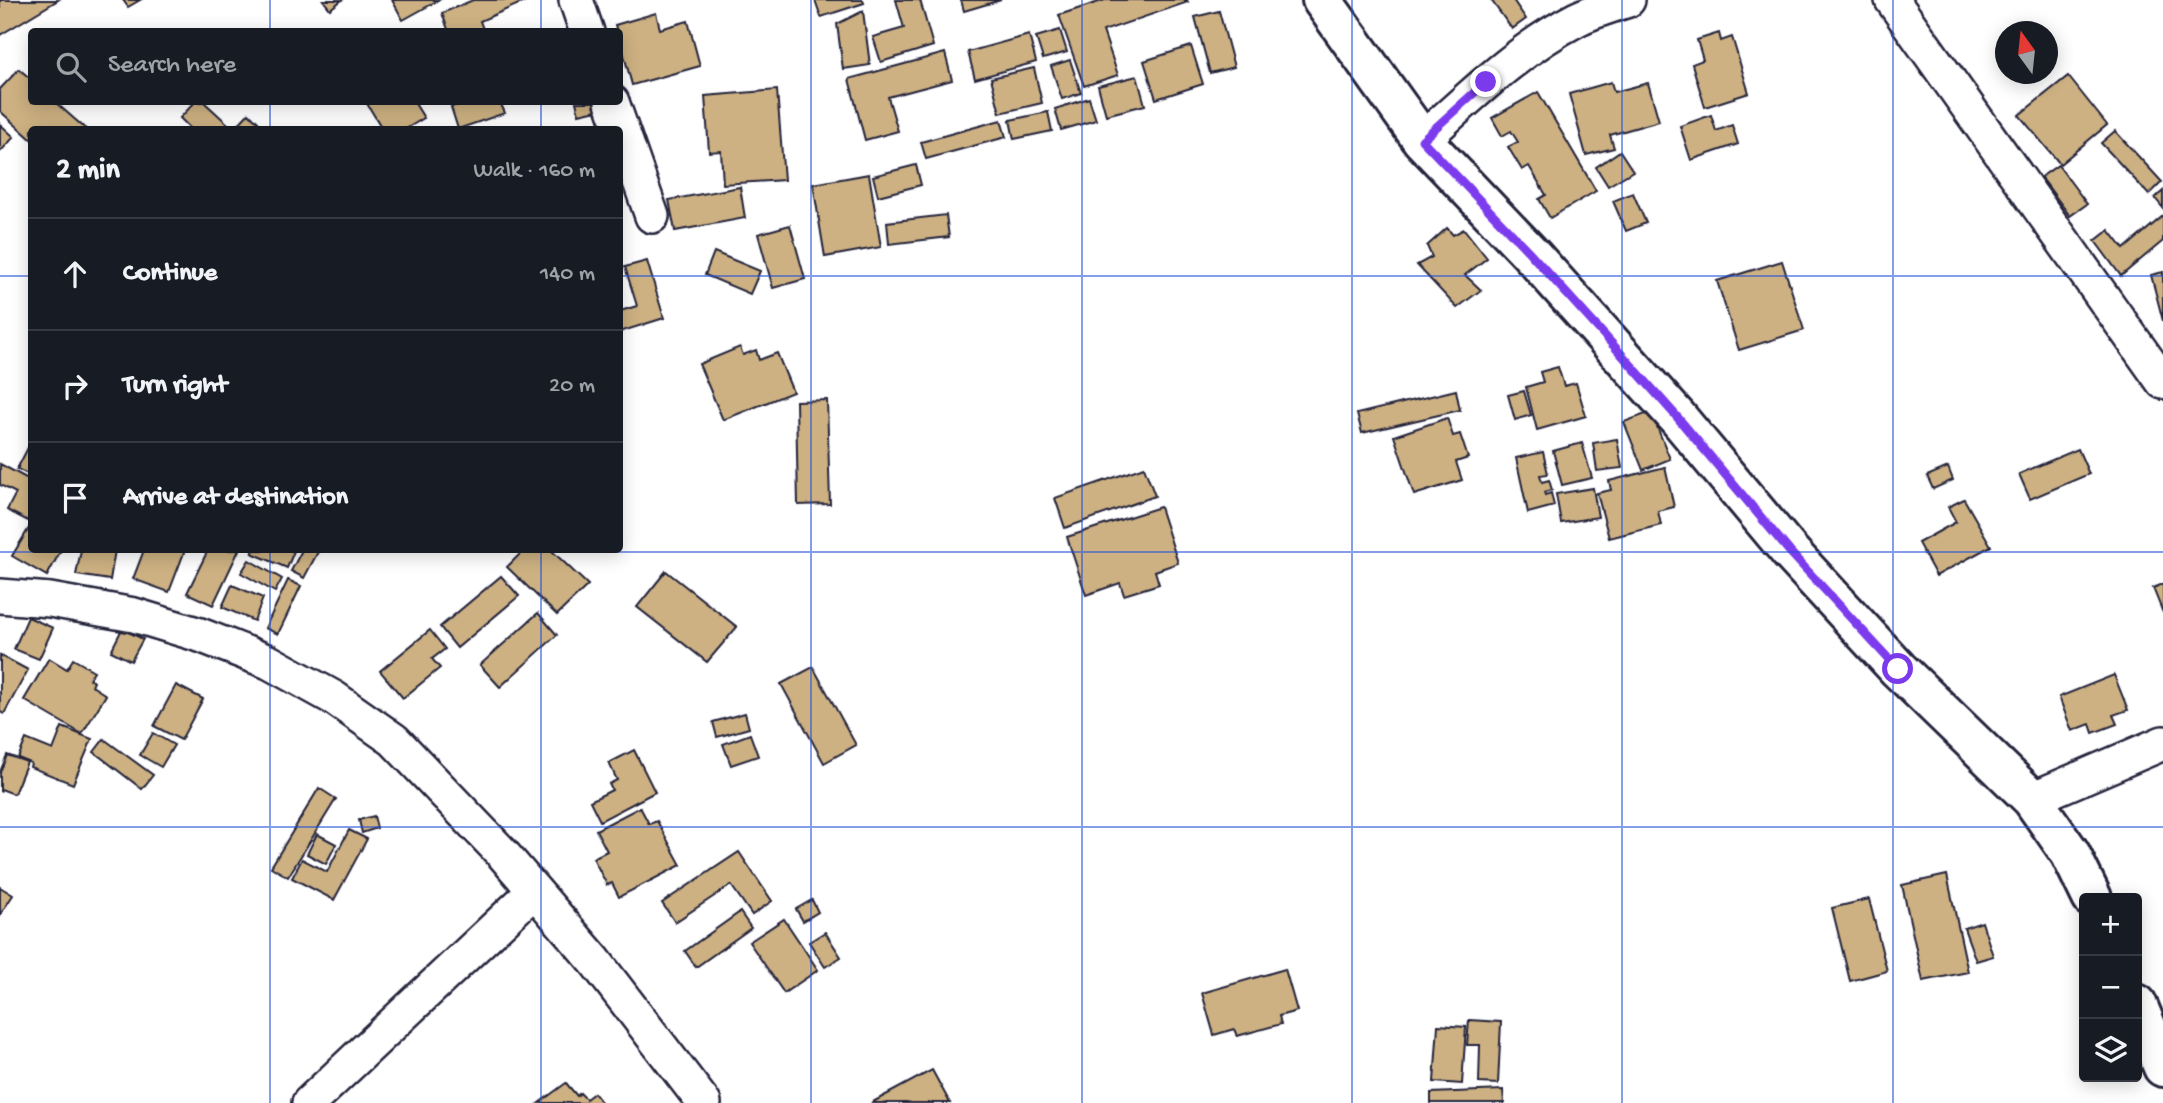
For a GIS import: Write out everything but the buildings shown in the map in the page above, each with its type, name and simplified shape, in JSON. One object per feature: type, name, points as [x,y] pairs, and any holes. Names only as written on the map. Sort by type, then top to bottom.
[{"type":"street","points":[[576,0],[586,28]]},
{"type":"street","points":[[1322,0],[1422,140],[1529,252],[1678,418],[1790,552],[1898,669],[2032,799],[2070,853],[2090,893]]},
{"type":"street","points":[[1422,140],[1486,82],[1531,48],[1578,18],[1628,0]]},
{"type":"street","points":[[1892,0],[2163,382]]},
{"type":"street","points":[[613,105],[620,126]]},
{"type":"street","points":[[623,133],[652,216]]},
{"type":"street","points":[[0,596],[50,600],[134,615],[200,635],[280,668],[334,698],[394,740],[444,790],[595,961],[704,1103]]},
{"type":"street","points":[[2032,799],[2163,743]]},
{"type":"street","points":[[309,1103],[534,891]]},
{"type":"street","points":[[2142,1016],[2163,1067]]},
{"type":"route","points":[[1486,82],[1422,140],[1623,356],[1790,552],[1898,669]]}]
